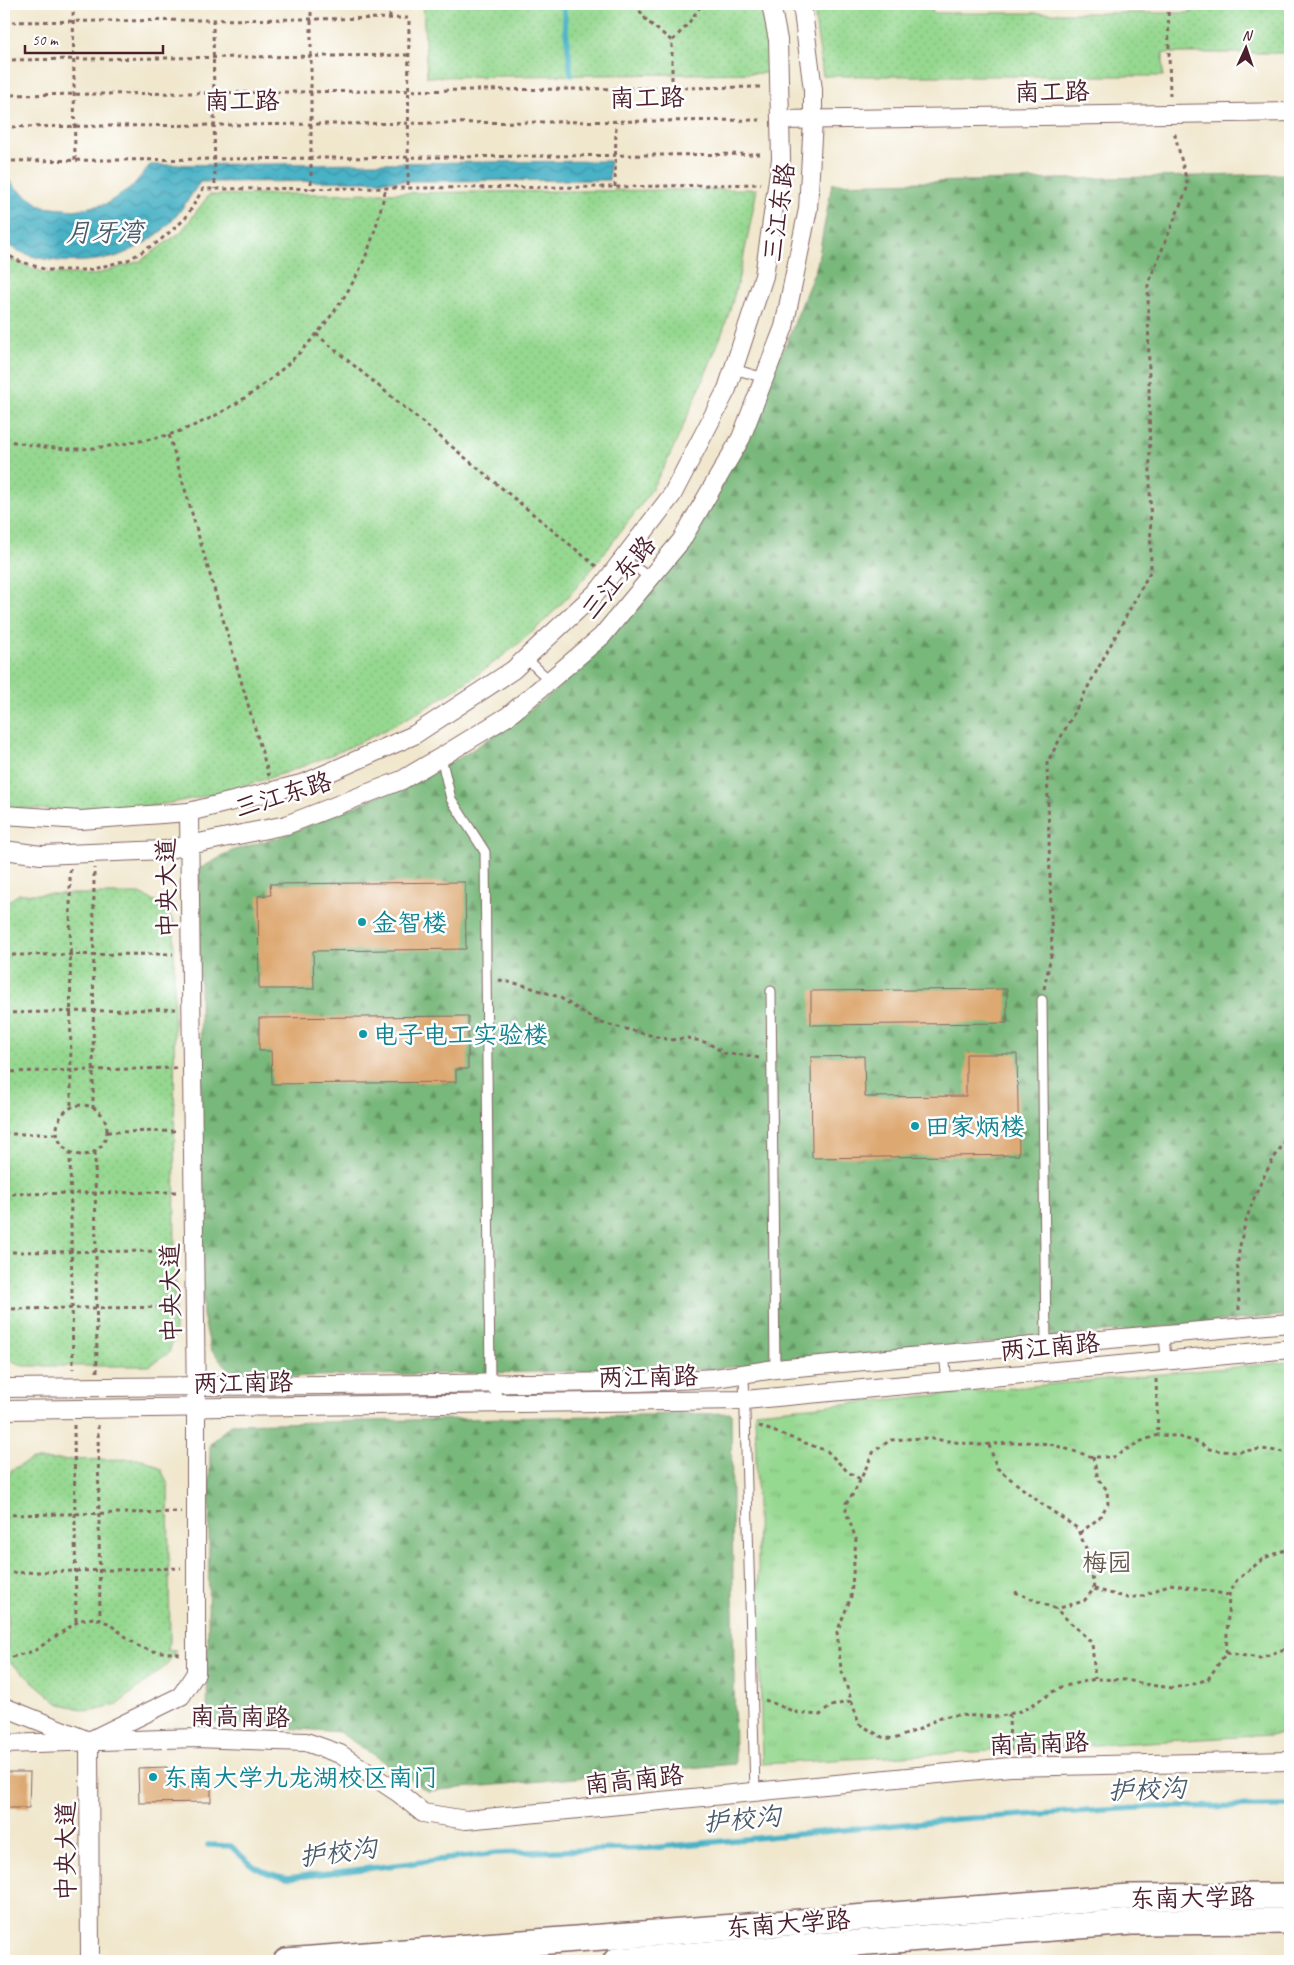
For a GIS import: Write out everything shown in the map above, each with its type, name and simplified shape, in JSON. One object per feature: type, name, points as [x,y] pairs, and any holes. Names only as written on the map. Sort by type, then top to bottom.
[{"type":"main road","name":"东南大学路","points":[[286,1961],[1129,1897],[1290,1896]]},
{"type":"main road","name":"东南大学路","points":[[616,1961],[1132,1922],[1290,1921]]},
{"type":"street","name":"三江东路","points":[[4,815],[81,820],[189,812],[305,783],[414,735],[513,670],[600,589],[672,494],[727,389],[764,276],[781,154],[778,40],[771,4]]},
{"type":"street","name":"三江东路","points":[[4,850],[41,855],[165,850],[286,825],[402,780],[441,757],[508,716],[602,636],[681,541],[741,438],[784,327],[808,209],[813,120],[813,90],[802,4]]},
{"type":"street","name":"南工路","points":[[780,120],[1290,112]]},
{"type":"street","name":"中央大道","points":[[90,1961],[89,1741],[181,1696],[196,1673],[195,1251],[189,812]]},
{"type":"street","name":"两江南路","points":[[4,1388],[639,1382],[715,1378],[775,1369],[1290,1323]]},
{"type":"street","name":"两江南路","points":[[4,1410],[744,1400],[1290,1349]]},
{"type":"street","points":[[4,1707],[89,1741]]},
{"type":"street","name":"南高南路","points":[[4,1744],[196,1738],[306,1742],[340,1754],[400,1794],[423,1813],[466,1820],[1010,1767],[1290,1761]]},
{"type":"lane","points":[[734,369],[764,378]]},
{"type":"lane","points":[[624,558],[650,578]]},
{"type":"lane","points":[[526,658],[550,681]]},
{"type":"lane","points":[[441,757],[451,799],[485,852],[490,1383],[500,1403]]},
{"type":"lane","points":[[771,991],[775,1369]]},
{"type":"lane","points":[[1042,1000],[1046,1345]]},
{"type":"lane","points":[[1159,1361],[1164,1334]]},
{"type":"lane","points":[[944,1354],[947,1381]]},
{"type":"lane","points":[[744,1374],[756,1792]]},
{"type":"path","points":[[73,4],[75,160]]},
{"type":"path","points":[[311,4],[312,189]]},
{"type":"path","points":[[390,4],[390,18]]},
{"type":"path","points":[[635,4],[647,21],[672,41]]},
{"type":"path","points":[[672,88],[672,41],[688,24],[702,4]]},
{"type":"path","points":[[1042,1000],[1052,951],[1047,763],[1151,570],[1148,284],[1188,186],[1170,114],[1168,4]]},
{"type":"path","points":[[4,22],[409,18],[408,188]]},
{"type":"path","points":[[213,20],[214,189]]},
{"type":"path","points":[[4,60],[408,55]]},
{"type":"path","points":[[4,95],[780,86]]},
{"type":"path","name":"南工路","points":[[4,127],[780,120]]},
{"type":"path","points":[[615,187],[616,122]]},
{"type":"path","points":[[4,161],[781,154]]},
{"type":"path","points":[[4,252],[16,260],[48,270],[89,270],[128,260],[158,242],[185,219],[203,189],[615,187],[777,184]]},
{"type":"path","points":[[4,440],[36,446],[80,449],[125,444],[169,434],[212,417],[248,396],[286,366],[316,334],[340,302],[359,270],[375,230],[386,188]]},
{"type":"path","points":[[316,334],[610,577]]},
{"type":"path","points":[[169,434],[274,791]]},
{"type":"path","points":[[82,853],[94,954],[93,1109]]},
{"type":"path","points":[[71,1108],[70,955],[82,853]]},
{"type":"path","points":[[4,955],[192,954]]},
{"type":"path","points":[[486,977],[523,985],[559,997],[598,1022],[670,1040],[688,1038],[708,1044],[726,1054],[745,1055],[772,1061]]},
{"type":"path","points":[[4,1013],[192,1008]]},
{"type":"path","points":[[4,1072],[193,1068]]},
{"type":"path","points":[[86,1106],[98,1110],[105,1120],[107,1132],[104,1144],[95,1152],[82,1155],[70,1152],[61,1144],[57,1134],[58,1122],[64,1112],[71,1108],[86,1106]]},
{"type":"path","points":[[107,1132],[194,1131]]},
{"type":"path","points":[[4,1134],[57,1134]]},
{"type":"path","points":[[1240,1327],[1238,1261],[1241,1238],[1258,1190],[1269,1166],[1290,1135]]},
{"type":"path","points":[[70,1152],[73,1388]]},
{"type":"path","points":[[95,1152],[97,1387]]},
{"type":"path","points":[[4,1194],[194,1192]]},
{"type":"path","points":[[4,1252],[195,1251]]},
{"type":"path","points":[[4,1309],[195,1307]]},
{"type":"path","points":[[1158,1435],[1157,1383],[1159,1361]]},
{"type":"path","points":[[74,1409],[76,1622]]},
{"type":"path","points":[[98,1409],[100,1620]]},
{"type":"path","points":[[745,1420],[827,1451],[848,1472],[860,1479]]},
{"type":"path","points":[[1290,1456],[1284,1452],[1262,1449],[1234,1452],[1220,1451],[1209,1449],[1198,1442],[1175,1436],[1158,1435],[1138,1442],[1114,1456],[1093,1457],[1042,1443],[1027,1442],[989,1445],[950,1443],[925,1438],[891,1440],[874,1451],[854,1493],[846,1503],[846,1512],[856,1539],[851,1597],[837,1632],[841,1669],[859,1724],[882,1738],[894,1739],[920,1729],[941,1717],[957,1715],[998,1717],[1024,1710],[1061,1687],[1095,1679],[1127,1680],[1172,1688],[1191,1685],[1208,1678],[1226,1653],[1229,1595],[1236,1581],[1264,1558],[1290,1548]]},
{"type":"path","points":[[989,1445],[997,1468],[1043,1505],[1077,1528],[1089,1555],[1094,1589],[1084,1601],[1056,1610]]},
{"type":"path","points":[[1080,1533],[1099,1518],[1108,1504],[1107,1490],[1098,1478],[1093,1457]]},
{"type":"path","points":[[4,1515],[196,1512]]},
{"type":"path","points":[[4,1573],[196,1568]]},
{"type":"path","points":[[1094,1589],[1128,1598],[1143,1596],[1170,1584],[1229,1595]]},
{"type":"path","points":[[1015,1592],[1056,1610],[1092,1642],[1095,1679]]},
{"type":"path","points":[[4,1659],[34,1651],[76,1622],[94,1618],[108,1623],[138,1646],[152,1651],[196,1655]]},
{"type":"path","points":[[1226,1653],[1260,1658],[1290,1647]]},
{"type":"path","points":[[753,1695],[798,1713],[820,1715],[831,1706],[851,1701]]},
{"type":"path","points":[[1009,1714],[1010,1767]]},
{"type":"green space","points":[[398,4],[764,4],[772,40],[773,73],[427,77],[423,6],[398,7]]},
{"type":"green space","points":[[813,4],[932,4],[932,13],[1190,13],[1190,4],[1290,4],[1290,53],[1163,53],[1163,76],[823,76]]},
{"type":"green space","points":[[1290,174],[1290,1315],[712,1369],[257,1377],[230,1370],[211,1350],[203,1315],[199,869],[234,850],[283,836],[356,806],[458,759],[510,725],[555,691],[603,641],[663,572],[787,342],[817,265],[832,184]]},
{"type":"green space","points":[[757,189],[742,265],[726,321],[685,421],[662,470],[640,507],[600,559],[561,604],[533,632],[479,673],[439,700],[397,724],[310,764],[265,779],[218,793],[151,806],[109,810],[4,807],[4,257],[45,273],[94,275],[140,261],[181,232],[209,195]]},
{"type":"green space","points":[[19,894],[140,894],[163,905],[174,922],[175,1332],[169,1353],[149,1366],[23,1366],[4,1357],[4,904]]},
{"type":"green space","name":"梅园","points":[[1290,1362],[1290,1734],[762,1764],[755,1412]]},
{"type":"green space","points":[[731,1413],[735,1764],[427,1791],[339,1732],[207,1722],[210,1444],[231,1424]]},
{"type":"green space","points":[[143,1459],[161,1469],[168,1485],[170,1642],[167,1650],[176,1651],[167,1665],[118,1704],[89,1711],[58,1703],[4,1657],[9,1649],[4,1491],[11,1470],[31,1460]]},
{"type":"green space","points":[[1290,1958],[1290,1961],[1158,1961]]},
{"type":"water","name":"月牙湾","points":[[610,161],[609,180],[200,182],[165,228],[142,245],[115,257],[72,262],[49,260],[26,254],[4,243],[4,174],[17,189],[43,207],[74,210],[106,204],[131,188],[150,165]]},
{"type":"building","name":"金智楼","points":[[465,882],[466,949],[313,951],[314,989],[259,989],[258,896],[271,895],[270,884]]},
{"type":"building","points":[[1007,989],[1007,1023],[811,1025],[811,991]]},
{"type":"building","name":"电子电工实验楼","points":[[468,1016],[468,1069],[456,1069],[456,1082],[272,1084],[271,1051],[259,1051],[259,1018]]},
{"type":"building","name":"田家炳楼","points":[[966,1054],[1017,1054],[1019,1155],[812,1158],[811,1057],[864,1056],[865,1097],[966,1096]]},
{"type":"building","name":"东南大学九龙湖校区南门","points":[[167,1767],[167,1788],[211,1787],[211,1802],[139,1803],[138,1768]]},
{"type":"building","points":[[4,1772],[30,1772],[29,1808],[4,1808]]},
{"type":"waterway","points":[[563,4],[571,75]]},
{"type":"waterway","name":"护校沟","points":[[208,1845],[231,1846],[256,1868],[287,1878],[497,1853],[650,1848],[959,1819],[1154,1807],[1290,1806]]},
{"type":"place","name":"金智楼","points":[[362,922]]},
{"type":"place","name":"电子电工实验楼","points":[[363,1034]]},
{"type":"place","name":"田家炳楼","points":[[915,1126]]},
{"type":"place","name":"东南大学九龙湖校区南门","points":[[153,1777]]}]
